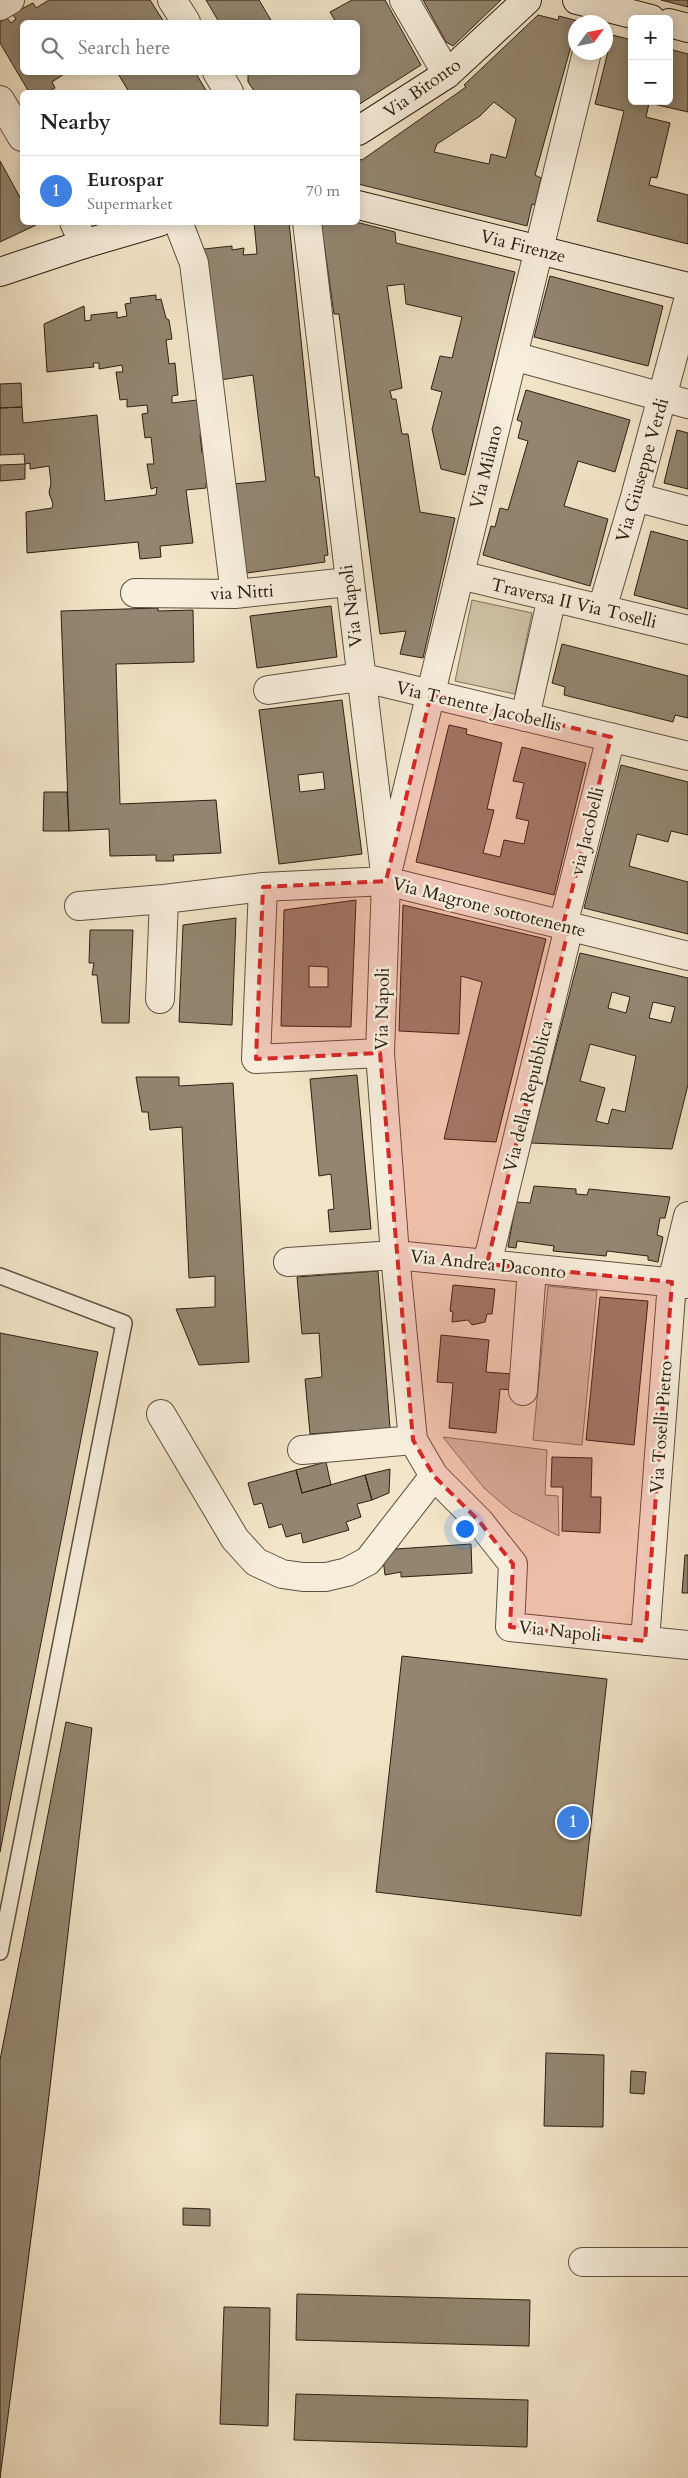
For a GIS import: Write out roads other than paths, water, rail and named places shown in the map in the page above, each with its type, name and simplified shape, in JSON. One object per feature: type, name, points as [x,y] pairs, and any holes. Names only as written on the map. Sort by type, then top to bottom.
[{"type":"street","points":[[0,6],[10,0]]},
{"type":"street","points":[[172,0],[185,20]]},
{"type":"street","points":[[404,0],[447,74]]},
{"type":"street","name":"Via Bitonto","points":[[360,130],[447,74],[527,0]]},
{"type":"street","points":[[590,9],[628,15]]},
{"type":"street","points":[[673,24],[688,28]]},
{"type":"street","name":"Via Milano","points":[[386,881],[586,60]]},
{"type":"street","points":[[219,75],[229,90]]},
{"type":"street","points":[[0,100],[20,134]]},
{"type":"street","name":"Via Firenze","points":[[360,205],[688,287]]},
{"type":"street","points":[[0,272],[79,233],[137,225]]},
{"type":"street","points":[[179,225],[194,263],[236,594]]},
{"type":"street","name":"Via Napoli","points":[[307,225],[348,582],[386,881],[380,1053],[413,1440],[434,1476],[479,1521],[513,1564],[510,1627],[688,1645]]},
{"type":"street","name":"Via Giuseppe Verdi","points":[[602,609],[636,498],[676,400],[688,300]]},
{"type":"street","points":[[513,356],[676,400]]},
{"type":"street","points":[[636,498],[688,510]]},
{"type":"street","name":"Traversa II Via Toselli","points":[[460,575],[688,630]]},
{"type":"street","name":"via Nitti","points":[[135,593],[236,594],[348,582]]},
{"type":"street","points":[[525,717],[552,598]]},
{"type":"street","name":"Via Tenente Jacobellis","points":[[268,690],[360,677],[688,756]]},
{"type":"street","name":"via Jacobelli","points":[[566,926],[611,738]]},
{"type":"street","name":"Via Magrone sottotenente","points":[[79,906],[164,899],[263,887],[386,881],[688,956]]},
{"type":"street","points":[[263,887],[256,1059],[380,1053]]},
{"type":"street","points":[[160,999],[164,899]]},
{"type":"street","name":"Via della Repubblica","points":[[487,1264],[566,926]]},
{"type":"street","name":"Via Toselli Pietro","points":[[645,1641],[688,1216]]},
{"type":"street","name":"Via Andrea Daconto","points":[[288,1262],[396,1255],[680,1283]]},
{"type":"street","points":[[523,1391],[532,1269]]},
{"type":"street","points":[[161,1414],[236,1539],[256,1562],[282,1574],[326,1577],[346,1572],[368,1561],[434,1476]]},
{"type":"street","points":[[302,1450],[413,1440]]},
{"type":"street","points":[[583,2262],[688,2262]]},
{"type":"lane","points":[[0,1276],[124,1323],[0,1952]]},
{"type":"place","name":"Eurospar","points":[[573,1822]]}]
